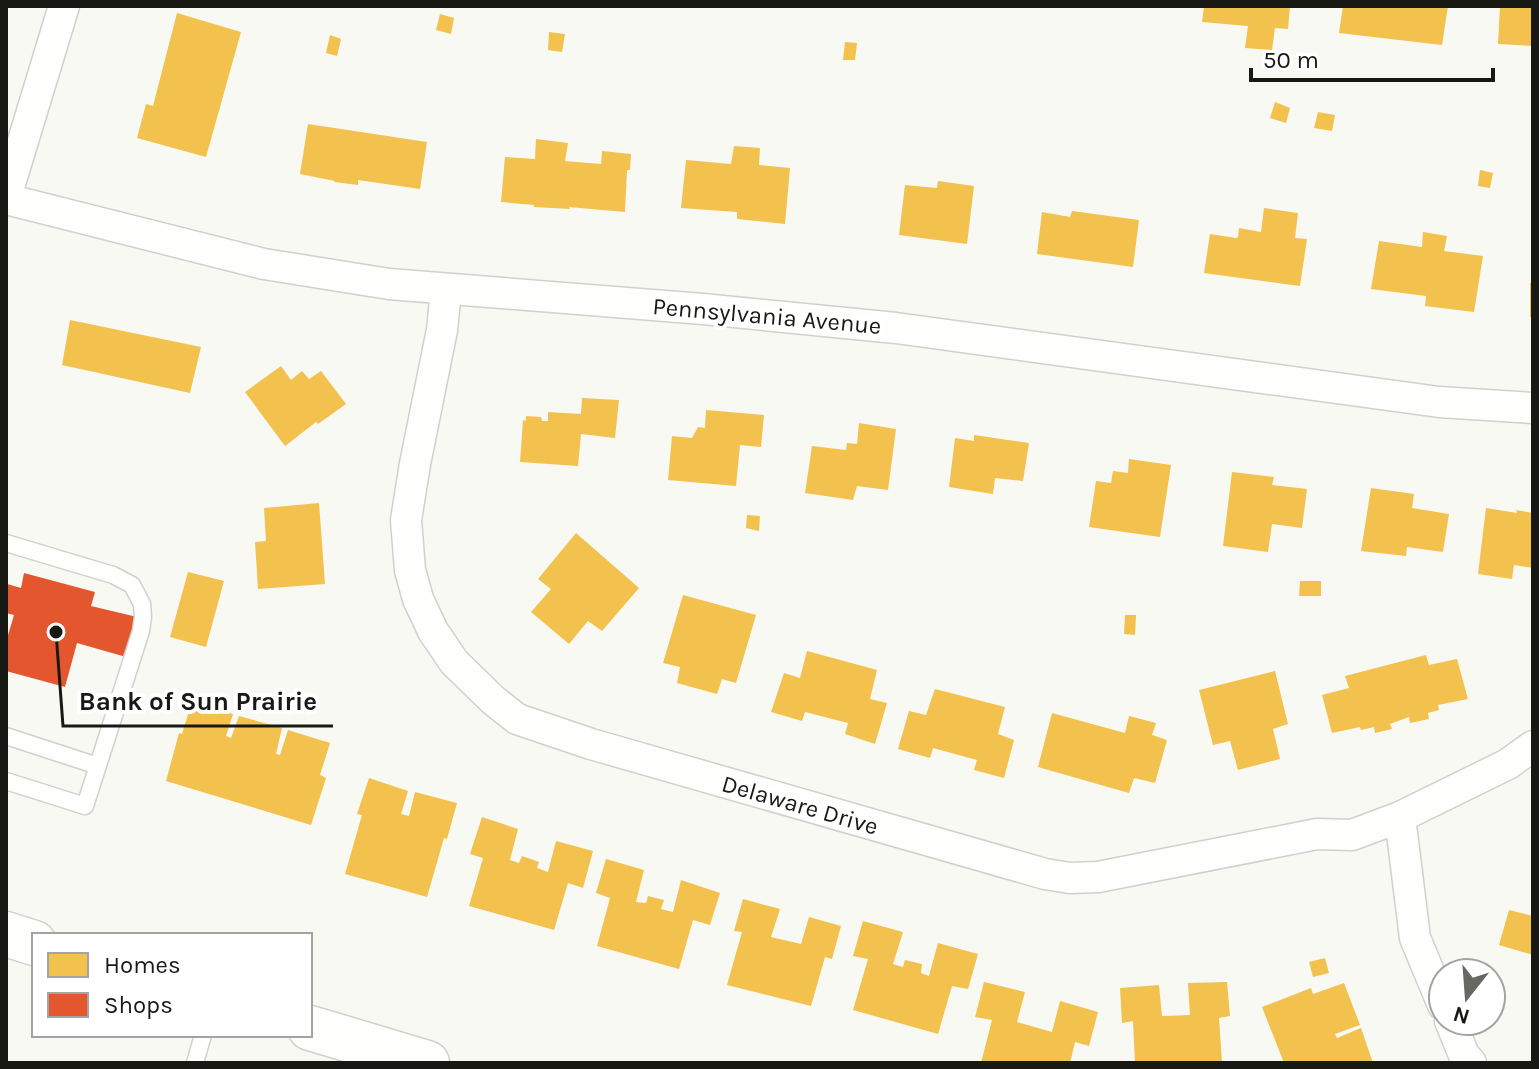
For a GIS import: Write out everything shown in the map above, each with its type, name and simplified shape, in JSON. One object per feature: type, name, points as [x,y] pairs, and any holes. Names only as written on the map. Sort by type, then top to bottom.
[{"type":"main road","points":[[6,934],[32,942]]},
{"type":"main road","points":[[312,1029],[427,1063]]},
{"type":"street","points":[[6,198],[64,6]]},
{"type":"street","name":"Pennsylvania Avenue","points":[[6,198],[264,264],[389,284],[896,328],[1439,402],[1533,408]]},
{"type":"street","name":"Delaware Drive","points":[[446,289],[442,330],[406,520],[410,570],[418,599],[433,631],[454,662],[517,719],[591,744],[900,834],[1070,878],[1098,877],[1317,834],[1352,835],[1400,817],[1508,764],[1533,746]]},
{"type":"street","points":[[1400,817],[1415,938],[1427,967]]},
{"type":"street","points":[[1457,1037],[1471,1063]]},
{"type":"lane","points":[[6,543],[113,575],[132,585],[142,604],[143,617],[85,806],[6,781]]},
{"type":"lane","points":[[6,736],[98,766]]},
{"type":"lane","points":[[195,1063],[202,1037]]},
{"type":"building: Homes","points":[[1204,6],[1290,6],[1288,29],[1275,28],[1272,50],[1245,48],[1248,26],[1202,22]]},
{"type":"building: Homes","points":[[1343,6],[1448,6],[1442,45],[1339,33]]},
{"type":"building: Homes","points":[[1500,6],[1533,6],[1533,46],[1498,44]]},
{"type":"building: Homes","points":[[177,13],[241,32],[206,157],[137,138],[146,104],[153,106]]},
{"type":"building: Homes","points":[[440,14],[454,18],[451,34],[436,30]]},
{"type":"building: Homes","points":[[549,32],[565,34],[562,52],[548,50]]},
{"type":"building: Homes","points":[[330,35],[341,39],[337,56],[326,53]]},
{"type":"building: Homes","points":[[845,42],[857,43],[855,60],[843,60]]},
{"type":"building: Homes","points":[[1275,102],[1290,108],[1286,123],[1270,118]]},
{"type":"building: Homes","points":[[1318,112],[1335,115],[1332,131],[1314,128]]},
{"type":"building: Homes","points":[[308,124],[427,142],[420,189],[358,180],[358,185],[334,182],[300,174]]},
{"type":"building: Homes","points":[[536,139],[568,143],[565,161],[601,164],[602,151],[631,154],[625,212],[501,202],[505,157],[535,159]]},
{"type":"building: Homes","points":[[734,146],[760,148],[759,165],[790,168],[785,224],[737,219],[737,212],[681,208],[686,160],[731,164]]},
{"type":"building: Homes","points":[[1480,170],[1493,173],[1490,188],[1478,186]]},
{"type":"building: Homes","points":[[938,181],[974,186],[967,244],[899,235],[905,185],[937,188]]},
{"type":"building: Homes","points":[[1264,208],[1298,213],[1295,238],[1307,239],[1300,286],[1204,273],[1210,234],[1236,238],[1239,228],[1261,232]]},
{"type":"building: Homes","points":[[1072,211],[1139,220],[1133,267],[1037,254],[1042,212],[1070,217]]},
{"type":"building: Homes","points":[[1423,232],[1447,236],[1444,251],[1483,256],[1474,312],[1425,306],[1426,296],[1371,289],[1379,241],[1422,247]]},
{"type":"building: Homes","points":[[1530,283],[1533,283],[1533,317],[1530,317]]},
{"type":"building: Homes","points":[[70,320],[201,347],[190,393],[62,365]]},
{"type":"building: Homes","points":[[281,366],[291,380],[302,371],[309,379],[321,371],[346,404],[285,446],[245,392]]},
{"type":"building: Homes","points":[[582,398],[619,400],[615,438],[581,434],[578,466],[520,462],[523,420],[526,421],[526,416],[548,421],[548,412],[581,414]]},
{"type":"building: Homes","points":[[706,410],[764,415],[761,447],[740,445],[736,486],[668,480],[672,436],[692,438],[698,427],[705,428]]},
{"type":"building: Homes","points":[[859,423],[896,429],[888,490],[857,486],[853,500],[805,493],[812,446],[846,450],[847,443],[857,444]]},
{"type":"building: Homes","points":[[974,435],[1029,443],[1023,481],[995,478],[993,494],[949,487],[955,438],[974,441]]},
{"type":"building: Homes","points":[[1129,459],[1171,465],[1160,537],[1089,527],[1096,481],[1111,483],[1113,471],[1128,473]]},
{"type":"building: Homes","points":[[1232,472],[1274,477],[1272,485],[1307,489],[1302,528],[1272,524],[1268,552],[1223,546]]},
{"type":"building: Homes","points":[[1371,488],[1414,494],[1412,508],[1449,514],[1443,552],[1407,547],[1406,556],[1361,551]]},
{"type":"building: Homes","points":[[319,503],[325,584],[258,589],[255,542],[266,541],[264,508]]},
{"type":"building: Homes","points":[[1486,508],[1533,513],[1533,568],[1514,565],[1512,579],[1478,574]]},
{"type":"building: Homes","points":[[747,515],[760,516],[759,531],[746,528]]},
{"type":"building: Homes","points":[[576,533],[639,588],[602,631],[588,621],[569,644],[531,612],[551,589],[538,579]]},
{"type":"building: Homes","points":[[188,572],[224,581],[206,647],[170,637]]},
{"type":"building: Homes","points":[[1300,581],[1321,581],[1321,596],[1299,596]]},
{"type":"building: Homes","points":[[683,595],[756,615],[736,683],[722,679],[717,694],[677,683],[680,667],[663,663]]},
{"type":"building: Homes","points":[[1125,615],[1136,615],[1135,635],[1124,634]]},
{"type":"building: Homes","points":[[807,651],[877,670],[870,699],[887,703],[875,744],[845,734],[848,723],[805,712],[802,721],[771,712],[784,673],[800,678]]},
{"type":"building: Homes","points":[[1426,655],[1429,665],[1457,659],[1468,699],[1438,705],[1439,710],[1428,713],[1429,719],[1410,723],[1409,717],[1390,724],[1392,729],[1375,733],[1374,727],[1361,730],[1360,727],[1332,733],[1322,695],[1349,688],[1345,676]]},
{"type":"building: Homes","points":[[1275,671],[1288,724],[1273,729],[1280,759],[1238,770],[1230,741],[1213,745],[1199,690]]},
{"type":"building: Homes","points":[[935,689],[1005,707],[998,734],[1014,740],[1004,778],[974,770],[977,760],[933,748],[930,758],[898,749],[909,711],[926,715]]},
{"type":"building: Homes","points":[[192,701],[233,714],[226,736],[231,738],[239,716],[282,728],[276,754],[280,755],[288,730],[330,743],[320,775],[326,778],[311,825],[166,781],[179,733],[182,734]]},
{"type":"building: Homes","points":[[1052,713],[1125,733],[1129,716],[1156,723],[1152,735],[1167,740],[1155,783],[1134,778],[1129,793],[1038,767]]},
{"type":"building: Homes","points":[[369,778],[408,791],[401,814],[409,816],[415,792],[457,803],[427,897],[345,874],[362,815],[357,814]]},
{"type":"building: Homes","points":[[482,817],[518,829],[510,860],[519,863],[522,856],[539,862],[537,868],[548,872],[556,841],[593,851],[583,888],[568,883],[554,930],[469,906],[483,858],[470,854]]},
{"type":"building: Homes","points":[[606,859],[644,870],[636,902],[646,903],[648,896],[664,900],[661,909],[673,912],[681,880],[720,893],[710,925],[693,920],[679,969],[597,946],[610,898],[596,893]]},
{"type":"building: Homes","points":[[743,899],[780,909],[771,937],[801,944],[809,917],[841,926],[832,959],[825,957],[811,1006],[727,985],[742,932],[734,931]]},
{"type":"building: Homes","points":[[1509,910],[1533,916],[1533,955],[1499,945]]},
{"type":"building: Homes","points":[[863,921],[903,932],[893,964],[903,967],[905,960],[922,964],[921,973],[929,976],[938,943],[978,954],[968,989],[952,986],[938,1034],[853,1010],[868,959],[853,956]]},
{"type":"building: Homes","points":[[1325,958],[1329,973],[1313,977],[1309,962]]},
{"type":"building: Homes","points":[[984,982],[1025,992],[1017,1022],[1052,1032],[1060,1001],[1098,1012],[1089,1046],[1075,1042],[1070,1063],[981,1063],[992,1020],[975,1017]]},
{"type":"building: Homes","points":[[1227,982],[1230,1016],[1219,1018],[1222,1063],[1135,1063],[1133,1021],[1122,1023],[1120,988],[1159,985],[1162,1016],[1190,1015],[1188,983]]},
{"type":"building: Homes","points":[[1344,983],[1360,1025],[1335,1034],[1337,1038],[1361,1028],[1373,1063],[1284,1063],[1262,1007],[1311,988],[1313,994]]},
{"type":"building: Shops","points":[[24,573],[95,592],[91,606],[137,617],[126,657],[77,643],[65,687],[6,671],[6,642],[14,615],[6,613],[6,587],[7,584],[21,588]]},
{"type":"place","name":"Bank of Sun Prairie","points":[[56,632]]}]
